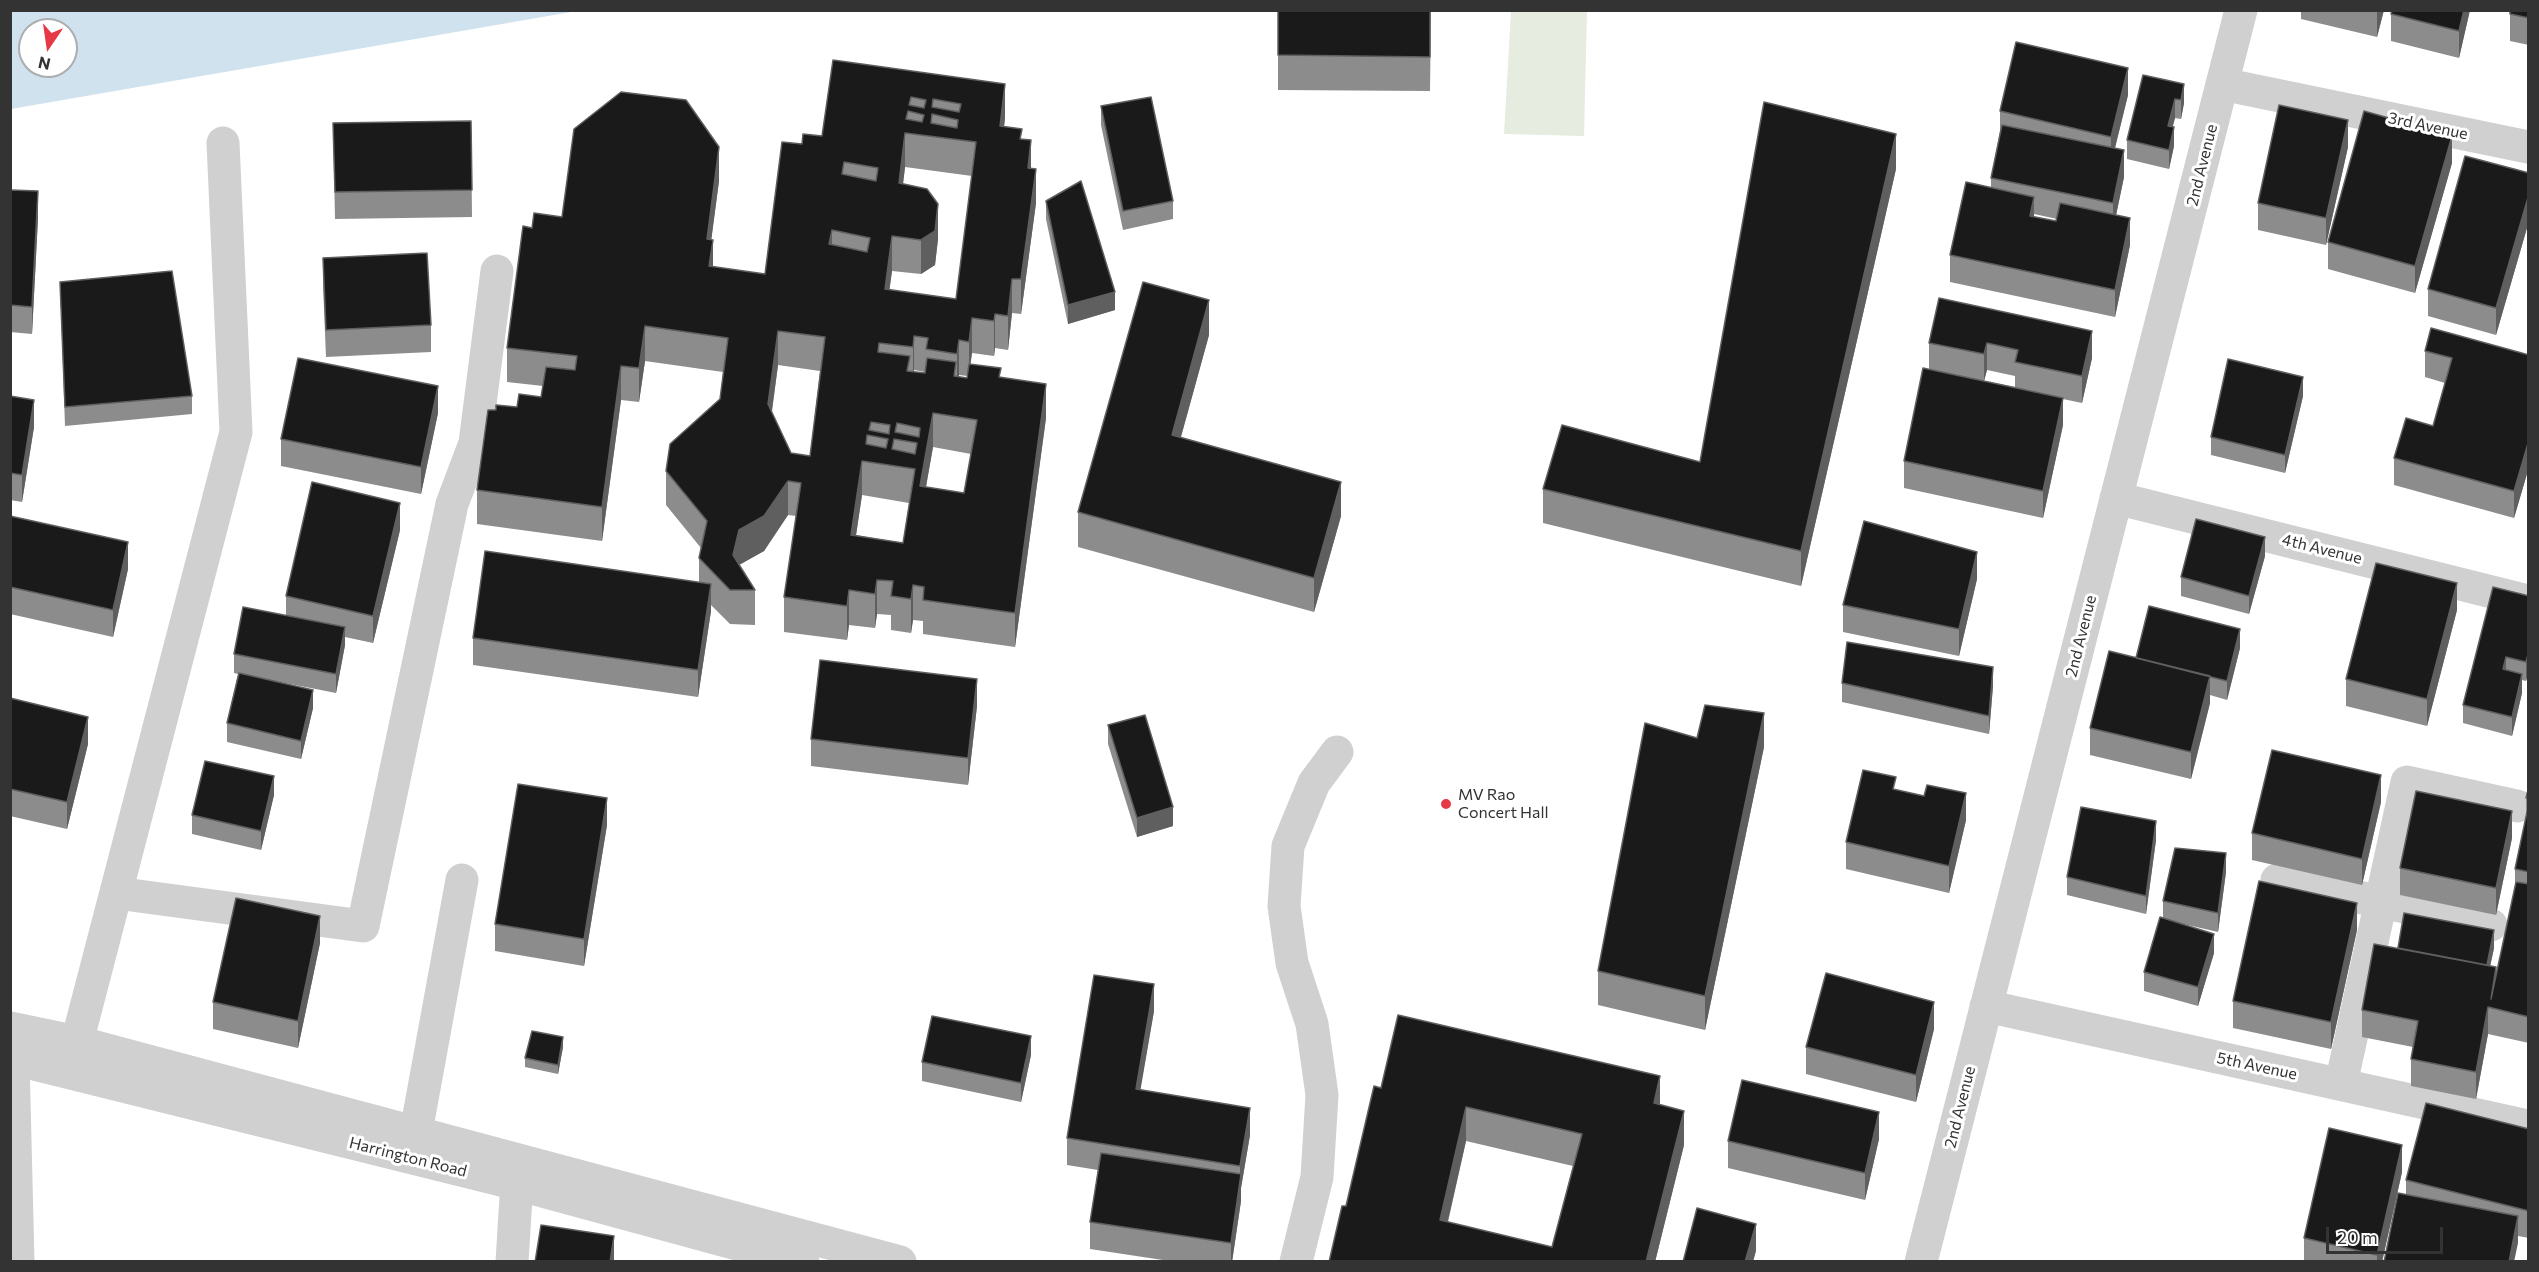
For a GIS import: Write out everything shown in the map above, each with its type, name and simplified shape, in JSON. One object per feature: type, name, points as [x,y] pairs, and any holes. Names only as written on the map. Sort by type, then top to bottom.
[{"type":"street","name":"2nd Avenue","points":[[1926,1260],[1986,1006],[2241,10]]},
{"type":"street","name":"3rd Avenue","points":[[2222,84],[2529,147]]},
{"type":"street","points":[[77,1042],[236,432],[223,143]]},
{"type":"street","points":[[116,893],[363,926],[452,504],[475,443],[497,271]]},
{"type":"street","name":"4th Avenue","points":[[2116,498],[2529,601]]},
{"type":"street","points":[[1296,1262],[1317,1177],[1322,1095],[1312,1024],[1292,963],[1284,906],[1288,846],[1314,783],[1337,752]]},
{"type":"street","points":[[2374,775],[2517,806]]},
{"type":"street","points":[[2341,1084],[2407,782]]},
{"type":"street","points":[[416,1132],[462,880]]},
{"type":"street","points":[[2277,880],[2491,925]]},
{"type":"street","name":"5th Avenue","points":[[1986,1006],[2529,1126]]},
{"type":"street","points":[[18,1262],[11,1048],[77,1042],[416,1132],[518,1172],[900,1262]]},
{"type":"street","name":"Harrington Road","points":[[11,1048],[518,1172],[803,1262]]},
{"type":"street","points":[[512,1262],[518,1172]]},
{"type":"shaded area","points":[[1511,11],[1587,11],[1584,136],[1504,134]]},
{"type":"water","points":[[11,10],[577,11],[11,109]]},
{"type":"building","points":[[1278,10],[1430,10],[1430,57],[1278,55]]},
{"type":"building","points":[[2392,10],[2464,10],[2459,31],[2391,14]]},
{"type":"building","points":[[2510,10],[2529,10],[2529,18],[2510,14]]},
{"type":"building","points":[[2016,42],[2128,68],[2111,137],[2000,111]]},
{"type":"building","points":[[833,60],[1005,84],[1000,126],[1022,129],[1020,139],[1031,140],[1028,168],[1036,169],[1021,279],[1012,279],[1008,316],[995,314],[994,321],[972,318],[969,342],[959,340],[957,354],[926,349],[928,338],[914,336],[913,347],[879,343],[878,352],[910,356],[907,371],[925,373],[927,358],[956,362],[954,376],[967,378],[969,364],[1001,368],[999,377],[1046,384],[1015,613],[923,600],[924,587],[913,585],[911,599],[891,596],[893,581],[877,580],[875,594],[849,590],[847,606],[784,597],[801,483],[788,481],[764,516],[739,530],[733,555],[755,590],[730,590],[699,558],[707,521],[666,471],[670,444],[720,399],[728,338],[645,326],[639,368],[621,366],[602,507],[477,490],[488,410],[496,410],[496,405],[517,407],[519,394],[541,397],[546,367],[575,370],[577,356],[507,348],[523,226],[532,228],[534,213],[562,217],[574,129],[621,92],[686,100],[719,147],[707,239],[713,240],[709,266],[765,274],[782,142],[802,144],[803,134],[822,136]],"holes":[[[911,97],[926,100],[924,108],[909,105]],[[933,99],[961,104],[959,112],[932,107]],[[908,111],[924,115],[922,122],[906,119]],[[932,114],[958,120],[957,128],[931,123]],[[905,133],[976,142],[956,299],[885,289],[892,236],[921,240],[935,231],[938,204],[927,189],[899,183]],[[844,162],[878,168],[876,181],[842,174]],[[832,230],[870,238],[867,252],[829,244]],[[778,331],[825,337],[810,456],[791,453],[768,404]],[[933,413],[977,420],[964,493],[920,486]],[[871,422],[890,425],[889,434],[869,430]],[[897,423],[920,428],[919,437],[895,432]],[[867,435],[888,439],[886,448],[866,444]],[[894,439],[917,443],[915,454],[892,449]],[[862,461],[915,469],[903,543],[851,535]]]},
{"type":"building","points":[[2143,75],[2184,84],[2181,100],[2175,99],[2168,126],[2174,127],[2169,150],[2127,140]]},
{"type":"building","points":[[1151,97],[1173,201],[1123,211],[1101,106]]},
{"type":"building","points":[[1764,102],[1896,134],[1801,551],[1543,489],[1562,425],[1700,462]]},
{"type":"building","points":[[2279,105],[2348,120],[2326,218],[2258,203]]},
{"type":"building","points":[[2364,111],[2452,136],[2415,266],[2328,242]]},
{"type":"building","points":[[471,121],[472,190],[335,192],[333,123]]},
{"type":"building","points":[[2002,125],[2124,150],[2113,203],[1991,178]]},
{"type":"building","points":[[2465,156],[2529,173],[2529,194],[2496,308],[2428,289]]},
{"type":"building","points":[[1081,181],[1115,292],[1068,305],[1046,201]]},
{"type":"building","points":[[1966,182],[2034,197],[2030,216],[2056,221],[2060,203],[2130,218],[2115,290],[1950,255]]},
{"type":"building","points":[[10,190],[38,191],[32,307],[10,305]]},
{"type":"building","points":[[427,253],[431,325],[326,330],[323,258]]},
{"type":"building","points":[[172,271],[192,396],[65,407],[60,282]]},
{"type":"building","points":[[1143,282],[1209,300],[1172,435],[1341,482],[1314,578],[1078,512]]},
{"type":"building","points":[[1939,298],[2092,331],[2082,376],[2015,362],[2018,350],[1987,343],[1984,354],[1929,343]]},
{"type":"building","points":[[2431,328],[2529,355],[2529,440],[2514,491],[2394,458],[2406,418],[2433,426],[2452,358],[2425,351]]},
{"type":"building","points":[[298,358],[438,386],[421,467],[281,439]]},
{"type":"building","points":[[2228,359],[2303,377],[2285,455],[2211,437]]},
{"type":"building","points":[[1923,368],[2063,398],[2043,491],[1904,461]]},
{"type":"building","points":[[10,396],[34,400],[22,475],[10,473]]},
{"type":"building","points":[[312,482],[400,503],[373,616],[286,596]]},
{"type":"building","points":[[10,516],[128,542],[113,610],[10,587]]},
{"type":"building","points":[[2196,519],[2265,537],[2249,596],[2181,577]]},
{"type":"building","points":[[1864,521],[1977,552],[1959,629],[1843,605]]},
{"type":"building","points":[[485,551],[711,584],[698,670],[473,638]]},
{"type":"building","points":[[2376,563],[2457,583],[2427,699],[2346,679]]},
{"type":"building","points":[[2493,587],[2529,596],[2529,651],[2526,662],[2506,657],[2503,669],[2522,674],[2512,717],[2463,705]]},
{"type":"building","points":[[2149,606],[2240,629],[2227,681],[2136,658]]},
{"type":"building","points":[[243,607],[345,627],[336,674],[234,654]]},
{"type":"building","points":[[1847,642],[1993,667],[1989,716],[1842,683]]},
{"type":"building","points":[[2109,651],[2210,676],[2191,752],[2090,728]]},
{"type":"building","points":[[820,660],[977,679],[968,758],[811,739]]},
{"type":"building","points":[[239,673],[313,690],[301,741],[227,723]]},
{"type":"building","points":[[10,698],[88,717],[67,802],[10,789]]},
{"type":"building","points":[[1705,705],[1764,713],[1705,996],[1598,971],[1645,723],[1697,738]]},
{"type":"building","points":[[1145,715],[1173,807],[1137,818],[1108,725]]},
{"type":"building","points":[[2272,750],[2381,775],[2362,859],[2252,833]]},
{"type":"building","points":[[205,761],[274,776],[261,831],[192,815]]},
{"type":"building","points":[[1863,770],[1896,777],[1893,789],[1924,796],[1927,785],[1966,793],[1949,866],[1846,842]]},
{"type":"building","points":[[518,784],[607,798],[584,939],[495,924]]},
{"type":"building","points":[[2416,791],[2512,811],[2496,888],[2400,868]]},
{"type":"building","points":[[2081,807],[2156,821],[2146,896],[2067,877]]},
{"type":"building","points":[[2527,812],[2529,812],[2529,872],[2515,869]]},
{"type":"building","points":[[2175,848],[2226,853],[2218,913],[2163,901]]},
{"type":"building","points":[[2259,881],[2357,903],[2331,1022],[2233,1001]]},
{"type":"building","points":[[2516,882],[2529,884],[2529,1017],[2488,1007],[2476,1072],[2411,1059],[2418,1021],[2362,1010],[2374,944],[2496,967],[2491,999]]},
{"type":"building","points":[[236,898],[320,916],[298,1021],[213,1002]]},
{"type":"building","points":[[2404,913],[2494,930],[2487,965],[2398,948]]},
{"type":"building","points":[[2160,917],[2214,934],[2198,987],[2144,972]]},
{"type":"building","points":[[1826,973],[1934,1002],[1916,1075],[1806,1047]]},
{"type":"building","points":[[1094,975],[1154,984],[1136,1089],[1250,1108],[1240,1166],[1067,1138]]},
{"type":"building","points":[[1398,1015],[1660,1076],[1654,1103],[1684,1111],[1646,1262],[1329,1262],[1342,1206],[1346,1206],[1374,1086],[1381,1088]],"holes":[[[1466,1107],[1582,1134],[1552,1247],[1440,1220]]]},
{"type":"building","points":[[932,1016],[1031,1036],[1021,1083],[922,1062]]},
{"type":"building","points":[[532,1031],[563,1037],[558,1065],[525,1058]]},
{"type":"building","points":[[1742,1080],[1879,1112],[1865,1173],[1728,1141]]},
{"type":"building","points":[[2426,1103],[2529,1129],[2529,1211],[2406,1180]]},
{"type":"building","points":[[2329,1128],[2402,1145],[2377,1255],[2304,1238]]},
{"type":"building","points":[[1101,1153],[1241,1174],[1231,1243],[1090,1222]]},
{"type":"building","points":[[2398,1193],[2518,1216],[2509,1262],[2384,1262]]},
{"type":"building","points":[[1697,1208],[1756,1224],[1745,1262],[1683,1262]]},
{"type":"building","points":[[541,1225],[614,1236],[610,1262],[535,1262]]},
{"type":"place","name":"MV Rao Concert Hall","points":[[1446,804]]}]
